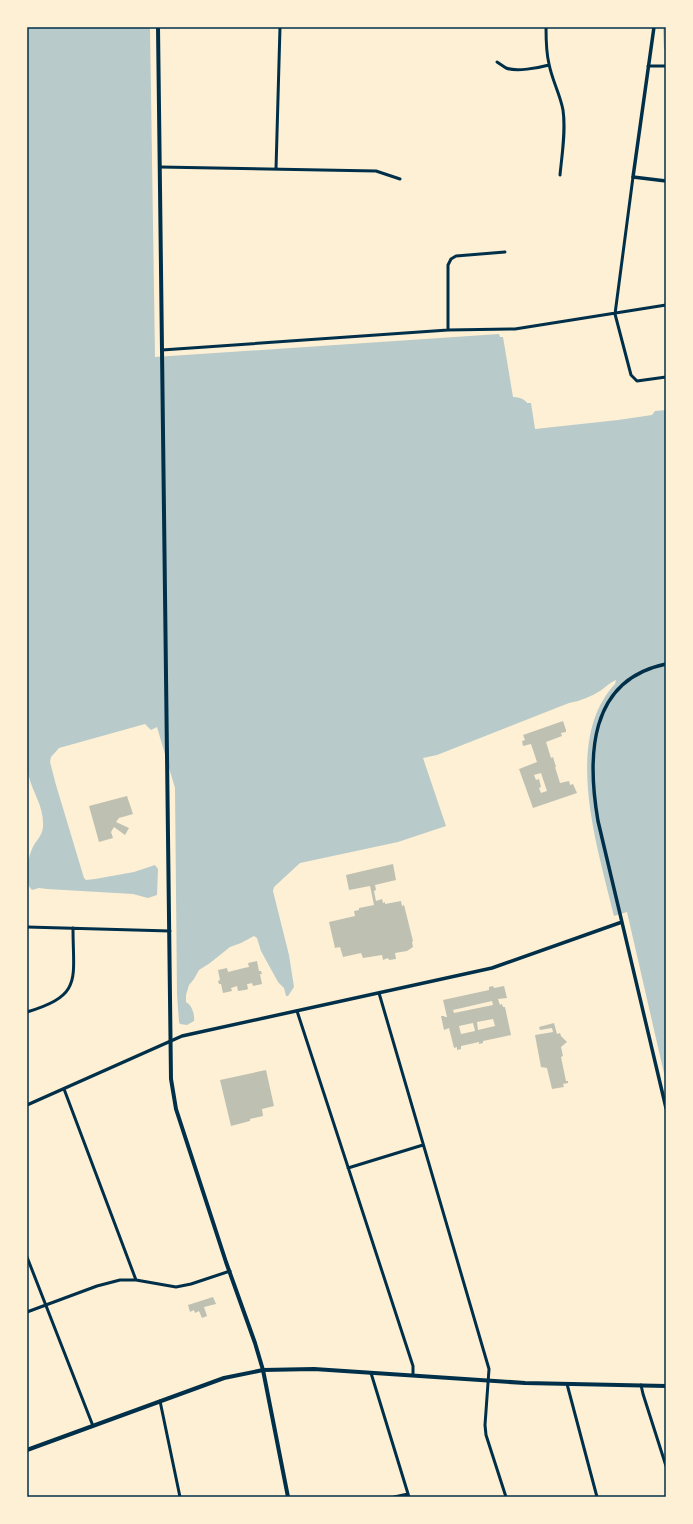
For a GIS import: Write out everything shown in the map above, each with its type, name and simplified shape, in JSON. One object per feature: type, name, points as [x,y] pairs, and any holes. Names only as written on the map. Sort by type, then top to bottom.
[{"type":"main road","points":[[158,27],[171,1079],[176,1109],[263,1370],[288,1497]]},
{"type":"main road","points":[[27,1450],[224,1378],[263,1370],[302,1369],[567,1384],[666,1386]]},
{"type":"street","points":[[276,169],[280,27]]},
{"type":"street","points":[[546,27],[549,65],[558,89],[564,118],[560,175]]},
{"type":"street","points":[[654,27],[615,314],[631,375],[637,381],[666,377]]},
{"type":"street","points":[[497,62],[507,68],[516,69],[540,68],[549,65]]},
{"type":"street","points":[[648,66],[666,66]]},
{"type":"street","points":[[160,167],[376,171],[400,179]]},
{"type":"street","points":[[633,177],[666,180]]},
{"type":"street","points":[[448,330],[448,265],[451,259],[456,256],[505,252]]},
{"type":"street","points":[[162,350],[448,330],[515,329],[615,314],[666,304]]},
{"type":"street","points":[[666,664],[644,670],[630,678],[620,686],[612,696],[602,714],[595,739],[593,767],[597,811],[666,1108]]},
{"type":"street","points":[[27,1105],[170,1041],[189,1035],[499,966],[622,922]]},
{"type":"street","points":[[27,927],[170,931]]},
{"type":"street","points":[[27,1012],[55,1002],[69,990],[73,976],[73,928]]},
{"type":"street","points":[[379,993],[488,1369],[485,1425],[486,1435],[506,1497]]},
{"type":"street","points":[[297,1011],[413,1366],[413,1375]]},
{"type":"street","points":[[64,1089],[136,1280]]},
{"type":"street","points":[[348,1168],[423,1145]]},
{"type":"street","points":[[27,1258],[93,1426]]},
{"type":"street","points":[[27,1312],[110,1282],[120,1280],[136,1280],[169,1286],[183,1286],[230,1272]]},
{"type":"street","points":[[371,1373],[408,1495],[394,1497]]},
{"type":"street","points":[[567,1384],[597,1497]]},
{"type":"street","points":[[641,1385],[666,1466]]},
{"type":"street","points":[[160,1401],[180,1497]]},
{"type":"shaded area","points":[[27,27],[150,27],[155,357],[499,334],[500,337],[503,337],[513,397],[521,398],[527,403],[531,403],[535,429],[618,420],[652,415],[655,411],[666,410],[666,1082],[627,912],[614,916],[593,828],[589,796],[587,765],[590,735],[599,708],[615,684],[616,680],[600,691],[585,698],[437,755],[423,758],[446,826],[398,842],[300,863],[274,887],[273,891],[289,955],[294,987],[288,996],[286,996],[284,988],[278,982],[261,951],[257,938],[254,936],[230,947],[199,970],[189,985],[186,995],[186,1002],[193,1010],[194,1021],[187,1025],[180,1024],[179,1022],[177,994],[175,788],[157,727],[151,730],[145,724],[59,748],[51,757],[50,762],[84,878],[86,880],[95,879],[134,872],[155,865],[158,869],[157,895],[148,898],[133,894],[39,888],[32,890],[29,886],[27,870],[30,853],[41,834],[43,820],[40,807],[28,775],[27,756]]},
{"type":"building","points":[[663,29],[666,29],[666,49],[664,49]]},
{"type":"building","points":[[563,721],[566,732],[561,733],[562,736],[546,742],[551,758],[553,757],[560,783],[569,781],[570,785],[573,784],[577,793],[533,808],[519,769],[537,762],[531,744],[523,746],[522,741],[525,740],[523,735]],"holes":[[[541,773],[547,791],[541,793],[539,788],[541,787],[539,779],[536,780],[534,775]]]},
{"type":"building","points":[[127,796],[133,814],[119,818],[116,822],[129,828],[125,835],[114,827],[111,832],[113,838],[99,842],[89,806]]},
{"type":"building","points":[[393,864],[396,880],[375,885],[376,890],[374,891],[376,901],[382,899],[383,903],[385,902],[385,904],[401,901],[402,906],[404,905],[413,941],[413,947],[407,951],[395,953],[396,959],[389,960],[388,958],[383,960],[382,955],[363,958],[361,953],[343,957],[340,947],[335,948],[329,922],[355,916],[354,911],[359,910],[359,908],[374,905],[370,886],[349,890],[346,875]]},
{"type":"building","points":[[257,961],[259,971],[261,971],[262,974],[260,974],[262,984],[253,986],[252,983],[247,984],[248,989],[238,991],[237,986],[231,988],[232,991],[223,993],[221,984],[219,984],[218,981],[220,980],[218,970],[227,968],[228,972],[249,967],[248,963]]},
{"type":"building","points":[[493,986],[494,988],[504,986],[507,998],[498,999],[500,1005],[502,1004],[503,1007],[505,1007],[511,1035],[483,1041],[483,1043],[479,1044],[479,1042],[461,1046],[461,1049],[457,1050],[457,1047],[454,1048],[449,1028],[444,1030],[441,1016],[447,1017],[443,1000],[489,990],[489,987]],"holes":[[[492,1001],[493,1005],[454,1013],[453,1010]],[[493,1019],[495,1026],[478,1030],[477,1022]],[[473,1023],[475,1031],[461,1034],[459,1026]]]},
{"type":"building","points":[[554,1023],[557,1034],[560,1033],[567,1042],[561,1047],[563,1056],[561,1057],[566,1081],[568,1081],[568,1083],[563,1084],[564,1087],[552,1089],[547,1068],[541,1067],[535,1035],[553,1032],[552,1028],[540,1030],[539,1027]]},
{"type":"building","points":[[266,1070],[274,1106],[262,1109],[263,1116],[231,1126],[220,1080]]},
{"type":"building","points":[[213,1297],[216,1304],[204,1307],[207,1316],[202,1318],[199,1311],[195,1313],[194,1310],[190,1312],[188,1305]]}]
